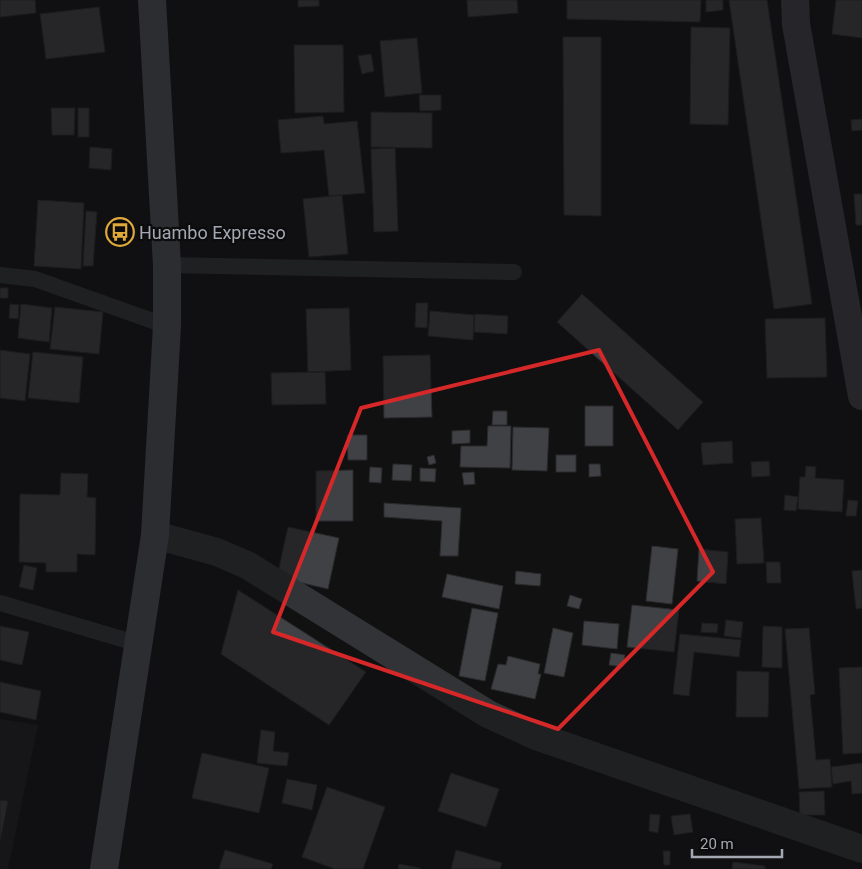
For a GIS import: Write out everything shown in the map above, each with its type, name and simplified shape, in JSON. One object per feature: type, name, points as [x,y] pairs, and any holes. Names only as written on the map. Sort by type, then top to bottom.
[{"type":"main road","points":[[104,869],[155,535],[167,326],[167,266],[152,0]]},
{"type":"street","points":[[794,0],[796,24],[862,396]]},
{"type":"street","points":[[155,535],[216,552],[247,565],[496,718],[536,736],[862,849]]},
{"type":"lane","points":[[167,266],[514,272]]},
{"type":"lane","points":[[0,276],[35,280],[167,326]]},
{"type":"lane","points":[[0,603],[139,644]]},
{"type":"highlighted area","points":[[599,350],[713,572],[558,729],[273,632],[361,408]]},
{"type":"shaded area","points":[[0,719],[38,725],[8,869],[0,869]]},
{"type":"building","points":[[0,0],[35,0],[36,13],[0,17]]},
{"type":"building","points":[[298,0],[319,0],[319,6],[298,7]]},
{"type":"building","points":[[467,0],[517,0],[518,13],[468,17]]},
{"type":"building","points":[[567,0],[701,0],[700,22],[567,19]]},
{"type":"building","points":[[706,0],[723,0],[723,10],[706,12]]},
{"type":"building","points":[[729,0],[767,0],[812,304],[774,309]]},
{"type":"building","points":[[836,0],[862,0],[862,38],[832,34]]},
{"type":"building","points":[[99,7],[105,52],[46,59],[40,14]]},
{"type":"building","points":[[691,27],[730,28],[728,125],[690,124]]},
{"type":"building","points":[[563,37],[601,37],[601,216],[564,215]]},
{"type":"building","points":[[417,38],[422,93],[385,97],[380,41]]},
{"type":"building","points":[[294,45],[343,45],[344,112],[295,113]]},
{"type":"building","points":[[371,54],[374,71],[362,74],[358,56]]},
{"type":"building","points":[[419,95],[441,95],[441,110],[420,111]]},
{"type":"building","points":[[51,108],[75,108],[74,135],[52,135]]},
{"type":"building","points":[[78,108],[89,108],[89,137],[78,137]]},
{"type":"building","points":[[371,112],[432,113],[432,148],[371,147]]},
{"type":"building","points":[[323,116],[324,124],[357,121],[365,193],[329,196],[324,150],[281,153],[278,120]]},
{"type":"building","points":[[862,119],[862,130],[852,131],[851,120]]},
{"type":"building","points":[[90,147],[112,149],[111,170],[89,168]]},
{"type":"building","points":[[395,148],[398,231],[374,232],[371,149]]},
{"type":"building","points":[[854,194],[862,194],[862,225],[856,225]]},
{"type":"building","points":[[342,195],[348,254],[309,257],[303,199]]},
{"type":"building","points":[[38,200],[84,203],[81,269],[34,266]]},
{"type":"building","points":[[86,211],[97,212],[93,266],[83,266]]},
{"type":"building","points":[[0,288],[8,288],[8,298],[0,298]]},
{"type":"building","points":[[582,294],[703,402],[678,430],[557,322]]},
{"type":"building","points":[[416,303],[428,303],[427,328],[415,327]]},
{"type":"building","points":[[10,304],[19,305],[18,319],[9,318]]},
{"type":"building","points":[[21,304],[52,308],[49,342],[18,338]]},
{"type":"building","points":[[55,307],[103,312],[99,354],[50,349]]},
{"type":"building","points":[[349,308],[351,370],[308,372],[306,309]]},
{"type":"building","points":[[430,311],[474,315],[473,340],[428,336]]},
{"type":"building","points":[[475,314],[508,316],[507,334],[474,332]]},
{"type":"building","points":[[825,318],[827,377],[767,378],[765,319]]},
{"type":"building","points":[[0,350],[30,354],[25,401],[0,398]]},
{"type":"building","points":[[33,352],[83,357],[79,403],[28,398]]},
{"type":"building","points":[[430,355],[432,417],[384,418],[383,356]]},
{"type":"building","points":[[325,372],[326,404],[272,405],[271,373]]},
{"type":"building","points":[[585,406],[613,406],[613,446],[585,446]]},
{"type":"building","points":[[493,411],[507,411],[507,425],[492,425]]},
{"type":"building","points":[[488,426],[511,426],[510,468],[460,467],[461,446],[487,446]]},
{"type":"building","points":[[513,427],[549,428],[547,471],[512,470]]},
{"type":"building","points":[[470,430],[470,443],[452,444],[452,431]]},
{"type":"building","points":[[347,435],[367,435],[367,460],[348,460]]},
{"type":"building","points":[[732,441],[733,463],[703,465],[701,443]]},
{"type":"building","points":[[434,455],[436,463],[429,465],[427,457]]},
{"type":"building","points":[[556,455],[576,455],[576,472],[556,472]]},
{"type":"building","points":[[769,461],[770,476],[752,477],[751,462]]},
{"type":"building","points":[[393,464],[412,465],[411,481],[392,480]]},
{"type":"building","points":[[589,464],[600,464],[601,476],[589,477]]},
{"type":"building","points":[[806,466],[816,467],[815,478],[844,480],[842,512],[798,509],[800,477],[805,477]]},
{"type":"building","points":[[370,467],[382,468],[381,483],[369,482]]},
{"type":"building","points":[[420,468],[436,469],[435,482],[420,481]]},
{"type":"building","points":[[353,470],[353,521],[316,521],[316,471]]},
{"type":"building","points":[[474,472],[475,484],[464,485],[462,473]]},
{"type":"building","points":[[61,473],[88,474],[87,497],[96,498],[95,555],[77,554],[77,572],[46,572],[46,563],[19,562],[20,494],[60,495]]},
{"type":"building","points":[[785,495],[798,497],[796,511],[784,510]]},
{"type":"building","points":[[848,500],[858,501],[856,516],[846,516]]},
{"type":"building","points":[[384,503],[461,508],[458,556],[440,556],[442,521],[384,517]]},
{"type":"building","points":[[761,518],[764,563],[737,564],[735,519]]},
{"type":"building","points":[[288,527],[339,538],[328,589],[277,577]]},
{"type":"building","points":[[652,546],[678,549],[672,604],[646,601]]},
{"type":"building","points":[[699,549],[728,552],[726,584],[697,581]]},
{"type":"building","points":[[766,562],[780,562],[781,583],[767,583]]},
{"type":"building","points":[[24,565],[37,568],[33,590],[19,587]]},
{"type":"building","points":[[862,570],[862,608],[856,609],[852,571]]},
{"type":"building","points":[[516,571],[541,574],[540,586],[515,584]]},
{"type":"building","points":[[447,574],[503,586],[499,609],[442,597]]},
{"type":"building","points":[[238,590],[366,672],[329,725],[221,654]]},
{"type":"building","points":[[570,595],[582,599],[579,609],[567,606]]},
{"type":"building","points":[[632,605],[679,610],[674,652],[627,647]]},
{"type":"building","points":[[472,608],[498,613],[485,681],[459,676]]},
{"type":"building","points":[[726,620],[743,622],[741,638],[724,636]]},
{"type":"building","points":[[584,621],[619,624],[617,649],[582,645]]},
{"type":"building","points":[[702,623],[718,624],[717,633],[701,632]]},
{"type":"building","points":[[0,626],[29,632],[22,665],[0,660]]},
{"type":"building","points":[[763,626],[782,627],[782,668],[762,667]]},
{"type":"building","points":[[553,628],[573,633],[564,677],[544,673]]},
{"type":"building","points":[[809,628],[815,694],[810,695],[816,760],[830,759],[832,787],[799,789],[785,629]]},
{"type":"building","points":[[680,634],[741,640],[739,657],[694,652],[689,696],[673,694]]},
{"type":"building","points":[[611,653],[625,655],[623,667],[609,665]]},
{"type":"building","points":[[508,656],[540,664],[538,674],[541,674],[535,699],[491,689],[498,664],[506,665]]},
{"type":"building","points":[[862,667],[862,753],[843,754],[839,668]]},
{"type":"building","points":[[737,671],[769,672],[768,717],[736,717]]},
{"type":"building","points":[[0,682],[41,691],[36,720],[0,712]]},
{"type":"building","points":[[261,730],[275,732],[273,751],[289,753],[287,766],[257,763]]},
{"type":"building","points":[[202,753],[269,768],[259,813],[192,798]]},
{"type":"building","points":[[862,763],[862,793],[852,794],[851,781],[833,784],[831,767]]},
{"type":"building","points":[[451,773],[499,789],[486,827],[438,811]]},
{"type":"building","points":[[287,779],[317,785],[312,810],[282,803]]},
{"type":"building","points":[[327,787],[385,807],[363,869],[335,869],[302,857]]},
{"type":"building","points":[[824,791],[825,815],[800,815],[799,792]]},
{"type":"building","points":[[0,800],[8,801],[0,842]]},
{"type":"building","points":[[650,814],[660,815],[658,833],[649,831]]},
{"type":"building","points":[[690,814],[693,832],[674,835],[671,816]]},
{"type":"building","points":[[225,850],[273,864],[271,869],[219,869]]},
{"type":"building","points":[[456,850],[502,863],[500,869],[451,869]]},
{"type":"building","points":[[663,851],[670,851],[670,865],[664,865]]},
{"type":"building","points":[[733,862],[765,866],[765,869],[732,869]]},
{"type":"building","points":[[399,864],[420,868],[420,869],[398,869]]},
{"type":"place","name":"Huambo Expresso","points":[[120,232]]}]
